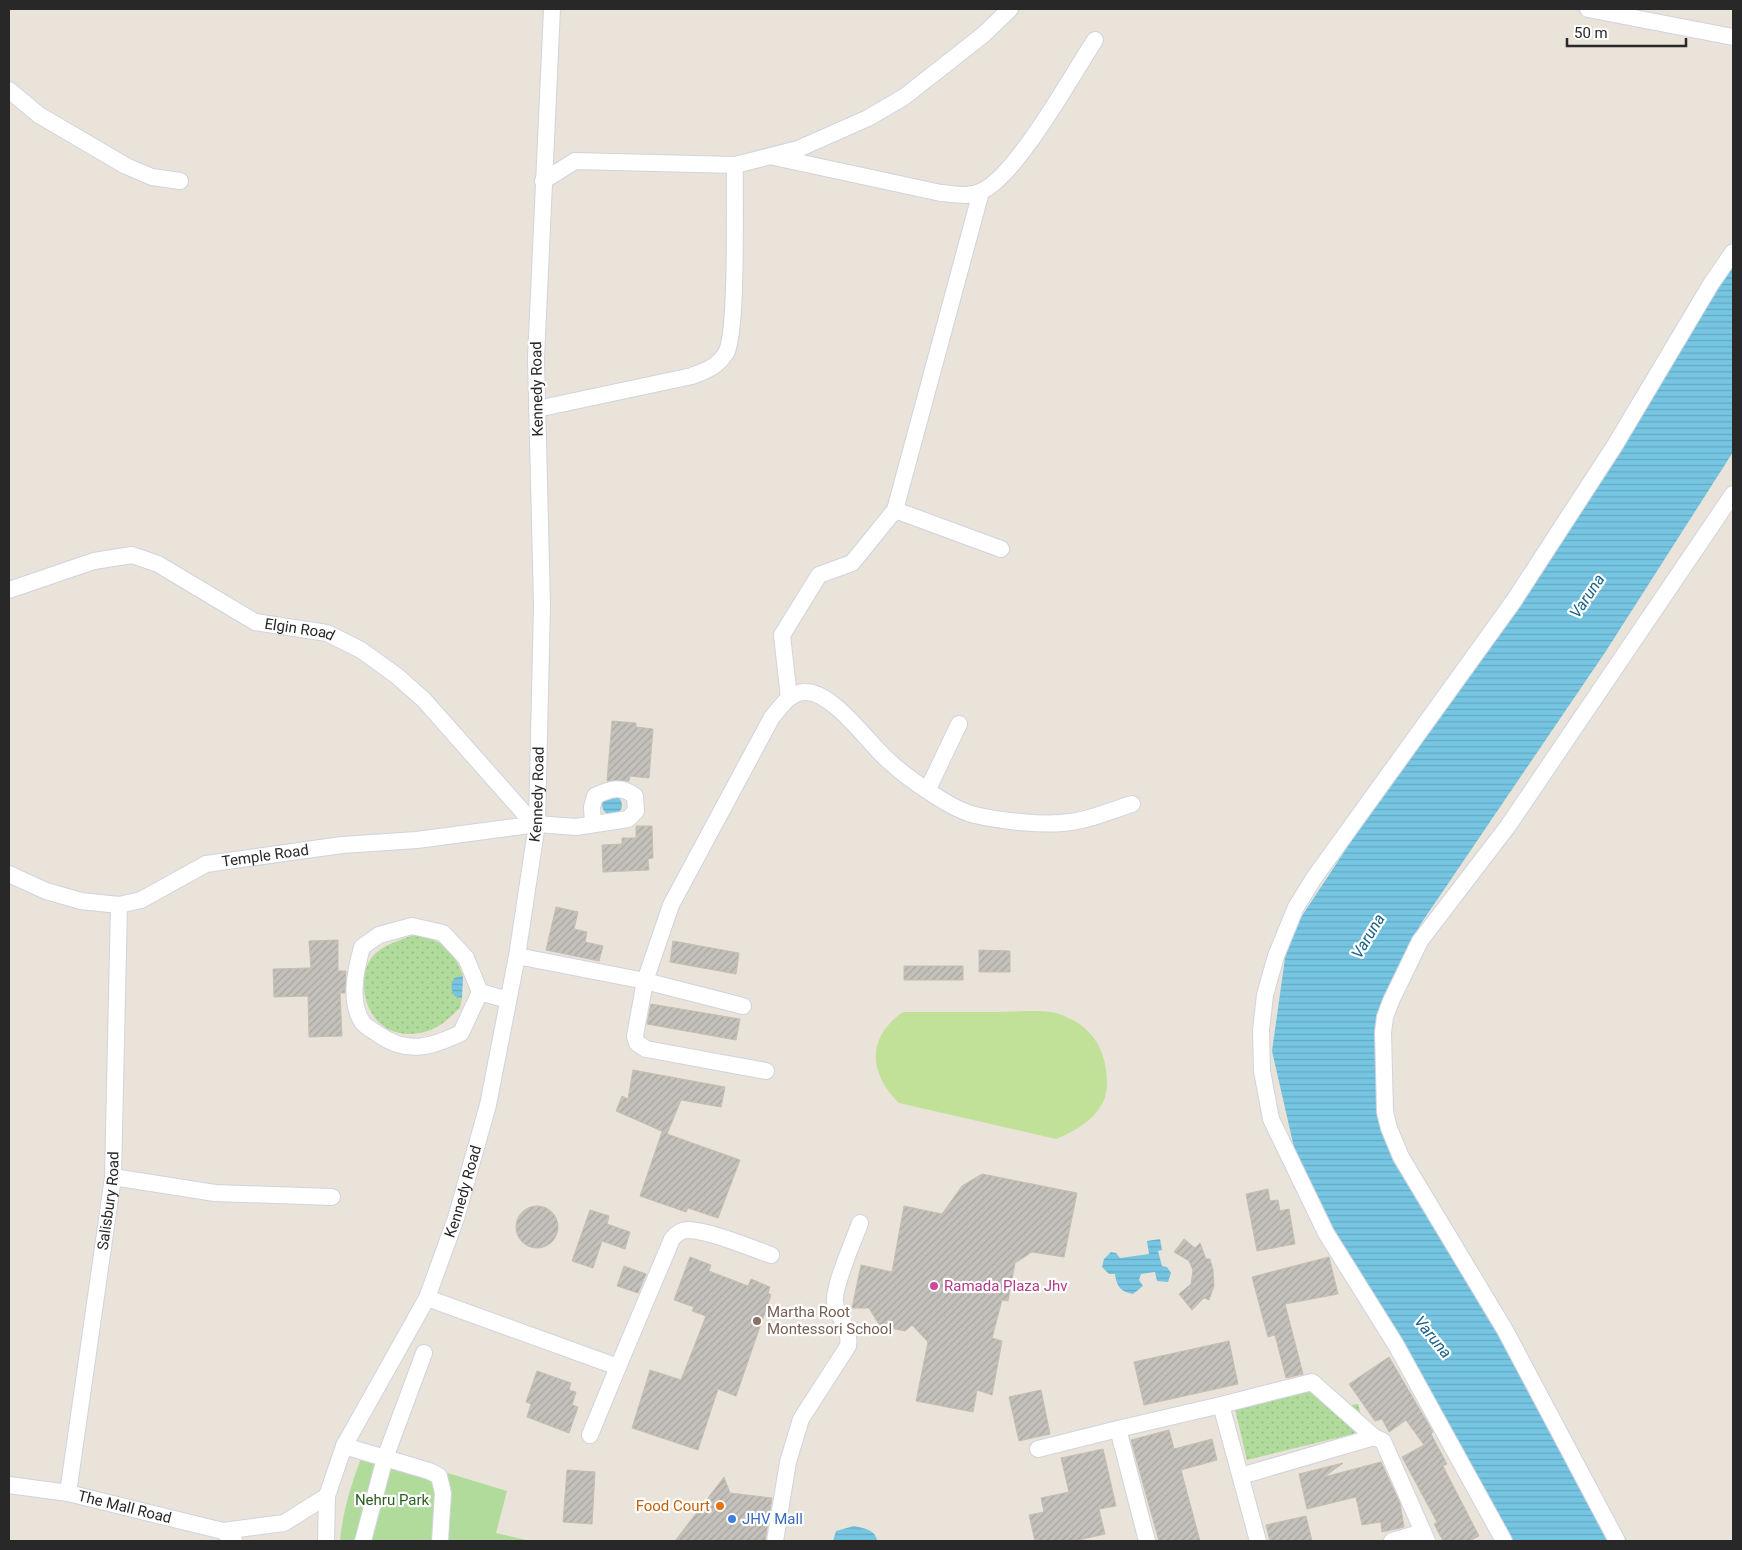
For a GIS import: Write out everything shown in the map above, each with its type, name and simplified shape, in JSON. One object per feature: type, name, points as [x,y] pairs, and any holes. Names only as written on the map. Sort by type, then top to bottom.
[{"type":"street","name":"Kennedy Road","points":[[326,1541],[328,1496],[344,1446],[426,1298],[456,1218],[488,1105],[517,956],[537,824],[542,605],[536,358],[552,9]]},
{"type":"street","points":[[543,181],[575,161],[735,165],[798,149],[832,136],[904,97],[983,34],[1010,9]]},
{"type":"street","points":[[1588,9],[1733,36]]},
{"type":"street","points":[[769,156],[941,193],[964,196],[981,192],[997,182],[1018,158],[1095,40]]},
{"type":"street","points":[[9,90],[39,115],[126,166],[152,177],[180,181]]},
{"type":"street","points":[[537,409],[692,376],[714,368],[727,351],[732,320],[735,165]]},
{"type":"street","points":[[789,698],[782,635],[819,575],[852,563],[895,510],[981,192]]},
{"type":"street","points":[[1504,1541],[1396,1345],[1326,1233],[1271,1119],[1262,1071],[1261,1030],[1266,995],[1276,956],[1296,907],[1314,878],[1513,602],[1615,445],[1711,284],[1733,252]]},
{"type":"street","points":[[1617,1541],[1506,1330],[1401,1157],[1389,1128],[1384,1104],[1382,1032],[1391,1001],[1420,941],[1508,826],[1733,494]]},
{"type":"street","points":[[895,510],[1001,549]]},
{"type":"street","name":"Elgin Road","points":[[9,590],[94,562],[132,555],[158,564],[255,622],[327,633],[361,650],[397,676],[424,700],[524,813],[537,824]]},
{"type":"street","points":[[766,1071],[641,1047],[637,1043],[635,1036],[645,980],[681,884],[772,718],[789,698],[804,692],[820,695],[835,706],[891,763],[942,799],[974,815],[1036,823],[1071,822],[1132,804]]},
{"type":"street","points":[[928,789],[959,724]]},
{"type":"street","name":"Temple Road","points":[[9,874],[55,894],[81,901],[119,905],[141,900],[206,864],[342,845],[417,840],[537,824],[576,827],[593,824]]},
{"type":"street","name":"Salisbury Road","points":[[68,1493],[113,1177],[119,905]]},
{"type":"street","points":[[412,926],[443,932],[466,958],[480,992],[461,1033],[437,1045],[413,1048],[386,1039],[363,1023],[356,1003],[356,971],[362,947],[379,935],[412,926]]},
{"type":"street","points":[[517,956],[645,980],[743,1006]]},
{"type":"street","points":[[480,992],[508,1000]]},
{"type":"street","points":[[113,1177],[215,1193],[332,1197]]},
{"type":"street","points":[[775,1541],[788,1462],[801,1419],[848,1346],[850,1336],[838,1310],[836,1293],[860,1224]]},
{"type":"street","points":[[590,1436],[672,1239],[678,1232],[687,1230],[701,1233],[771,1254]]},
{"type":"street","points":[[426,1298],[618,1366]]},
{"type":"street","points":[[363,1541],[385,1458],[424,1353]]},
{"type":"street","points":[[1038,1449],[1312,1382],[1374,1437],[1384,1440],[1425,1537],[1392,1541]]},
{"type":"street","points":[[1221,1405],[1258,1541]]},
{"type":"street","points":[[1118,1430],[1147,1541]]},
{"type":"street","points":[[1241,1476],[1374,1437]]},
{"type":"street","points":[[344,1446],[429,1471],[439,1476],[443,1493],[440,1541]]},
{"type":"street","name":"The Mall Road","points":[[9,1485],[68,1493],[229,1536]]},
{"type":"street","points":[[229,1536],[284,1523],[328,1496]]},
{"type":"green space","points":[[413,935],[432,940],[446,947],[455,958],[463,976],[454,979],[454,996],[462,998],[460,1008],[437,1027],[421,1033],[410,1034],[390,1030],[374,1017],[365,996],[364,980],[368,965],[377,952],[392,943]]},
{"type":"green space","points":[[1042,1011],[1056,1013],[1079,1024],[1095,1039],[1104,1059],[1107,1084],[1106,1094],[1097,1112],[1090,1119],[1083,1125],[1056,1139],[899,1103],[881,1080],[876,1056],[878,1044],[883,1033],[891,1022],[903,1012]]},
{"type":"green space","points":[[1320,1388],[1343,1406],[1358,1404],[1365,1431],[1247,1460],[1235,1409]]},
{"type":"green space","name":"Nehru Park","points":[[365,1448],[507,1491],[496,1533],[530,1541],[340,1541],[343,1517],[349,1494]]},
{"type":"water","name":"Varuna","points":[[1733,263],[1733,452],[1606,651],[1420,925],[1377,1059],[1384,1138],[1499,1311],[1627,1541],[1513,1541],[1315,1222],[1293,1143],[1272,1051],[1288,937]]},
{"type":"water","points":[[612,795],[619,798],[622,805],[619,812],[612,815],[605,812],[602,805],[605,798]]},
{"type":"water","points":[[463,976],[462,998],[454,996],[451,987],[454,978]]},
{"type":"water","points":[[1160,1239],[1162,1250],[1158,1251],[1162,1266],[1167,1267],[1171,1273],[1168,1282],[1157,1281],[1155,1272],[1141,1274],[1139,1280],[1143,1286],[1133,1294],[1122,1290],[1118,1285],[1115,1274],[1109,1274],[1102,1267],[1104,1259],[1111,1252],[1116,1253],[1120,1258],[1149,1254],[1147,1241]]},
{"type":"water","points":[[854,1526],[872,1532],[877,1541],[833,1541],[836,1531]]},
{"type":"building","points":[[612,721],[636,723],[636,727],[653,729],[649,778],[630,776],[629,781],[607,781]]},
{"type":"building","points":[[636,826],[652,826],[653,858],[648,859],[649,870],[603,872],[602,845],[622,844],[622,838],[636,838]]},
{"type":"building","points":[[556,907],[578,912],[574,929],[587,932],[585,942],[603,946],[599,961],[546,950]]},
{"type":"building","points":[[338,940],[338,971],[346,971],[345,993],[340,993],[342,1036],[309,1037],[308,996],[274,997],[273,969],[311,968],[309,941]]},
{"type":"building","points":[[673,941],[739,953],[736,974],[670,962]]},
{"type":"building","points":[[979,950],[1010,951],[1010,972],[979,972]]},
{"type":"building","points":[[904,966],[963,966],[963,980],[904,980]]},
{"type":"building","points":[[651,1004],[740,1019],[736,1040],[647,1024]]},
{"type":"building","points":[[633,1070],[725,1087],[721,1107],[681,1100],[667,1134],[740,1160],[718,1218],[688,1208],[686,1212],[640,1196],[662,1132],[666,1133],[616,1111],[622,1096],[628,1099]]},
{"type":"building","name":"Ramada Plaza Jhv","points":[[982,1174],[1077,1193],[1064,1257],[1032,1252],[1015,1263],[1008,1301],[1002,1300],[992,1338],[1002,1341],[992,1395],[977,1390],[973,1412],[916,1401],[928,1342],[912,1325],[905,1331],[880,1326],[869,1308],[852,1308],[861,1265],[892,1272],[904,1206],[942,1214],[962,1186]]},
{"type":"building","points":[[1268,1189],[1270,1201],[1278,1200],[1280,1211],[1289,1209],[1295,1244],[1257,1251],[1246,1194]]},
{"type":"building","points":[[541,1206],[549,1209],[555,1215],[558,1227],[555,1239],[549,1245],[533,1248],[525,1245],[519,1239],[516,1223],[519,1215],[525,1209]]},
{"type":"building","points":[[590,1210],[609,1216],[607,1224],[630,1232],[625,1249],[602,1241],[593,1268],[572,1261]]},
{"type":"building","points":[[1184,1239],[1195,1248],[1200,1243],[1206,1259],[1210,1259],[1213,1270],[1214,1286],[1209,1300],[1204,1298],[1192,1310],[1179,1294],[1191,1284],[1193,1270],[1189,1261],[1174,1252]]},
{"type":"building","points":[[690,1257],[711,1265],[709,1271],[748,1286],[751,1279],[770,1287],[768,1293],[771,1295],[736,1396],[718,1389],[698,1450],[632,1428],[650,1370],[681,1380],[706,1316],[692,1311],[694,1307],[674,1300]]},
{"type":"building","points":[[1329,1257],[1338,1294],[1285,1304],[1303,1374],[1286,1378],[1275,1335],[1268,1337],[1252,1277]]},
{"type":"building","points":[[624,1266],[646,1274],[638,1293],[617,1286]]},
{"type":"building","points":[[1229,1341],[1238,1384],[1144,1405],[1134,1362]]},
{"type":"building","points":[[1389,1357],[1433,1432],[1431,1434],[1447,1464],[1443,1466],[1479,1536],[1469,1541],[1443,1541],[1434,1524],[1437,1522],[1402,1457],[1424,1445],[1406,1420],[1389,1432],[1382,1419],[1375,1421],[1349,1384]]},
{"type":"building","points":[[537,1371],[571,1383],[569,1390],[576,1392],[572,1405],[578,1407],[569,1433],[527,1417],[531,1404],[526,1402]]},
{"type":"building","points":[[1041,1390],[1050,1434],[1019,1441],[1009,1397]]},
{"type":"building","points":[[1169,1430],[1174,1449],[1212,1439],[1217,1460],[1181,1470],[1200,1541],[1159,1541],[1131,1440]]},
{"type":"building","points":[[1103,1449],[1116,1506],[1099,1509],[1105,1534],[1074,1541],[1035,1541],[1029,1515],[1044,1512],[1041,1498],[1069,1492],[1061,1458]]},
{"type":"building","points":[[1381,1462],[1400,1503],[1404,1527],[1382,1532],[1381,1522],[1362,1525],[1356,1497],[1307,1509],[1299,1474],[1343,1463],[1324,1477]]},
{"type":"building","points":[[567,1470],[595,1472],[592,1524],[563,1522]]},
{"type":"building","name":"JHV Mall","points":[[724,1477],[730,1493],[772,1498],[765,1541],[675,1541]]},
{"type":"building","points":[[1306,1516],[1312,1541],[1270,1541],[1266,1525]]},
{"type":"place","name":"Ramada Plaza Jhv","points":[[934,1286]]},
{"type":"place","name":"Martha Root Montessori School","points":[[757,1321]]},
{"type":"place","name":"Food Court","points":[[720,1506]]},
{"type":"place","name":"JHV Mall","points":[[732,1519]]}]
